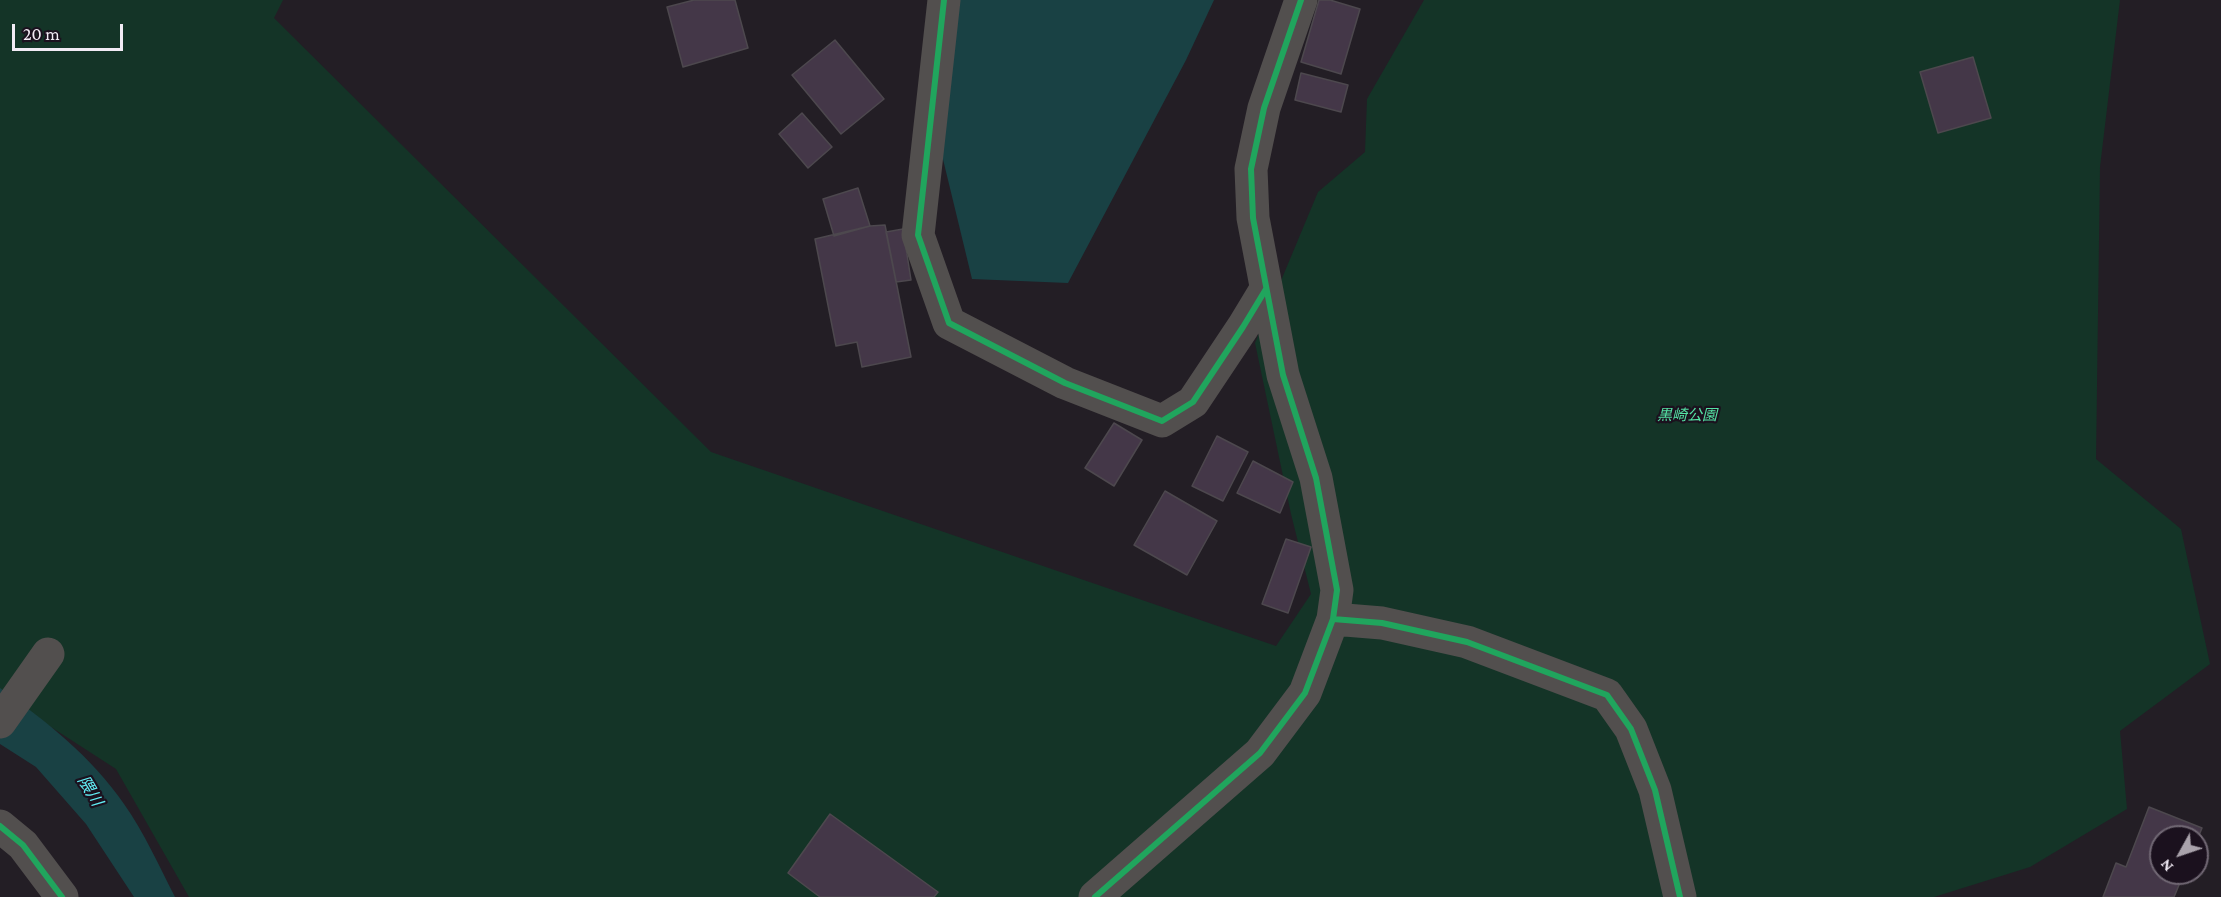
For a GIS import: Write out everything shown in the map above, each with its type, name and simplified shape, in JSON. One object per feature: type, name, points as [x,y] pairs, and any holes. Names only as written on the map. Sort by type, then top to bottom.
[{"type":"street","points":[[944,0],[918,235],[949,323],[1065,383],[1162,421],[1192,402],[1266,289]]},
{"type":"street","points":[[1095,897],[1260,753],[1305,693],[1334,619],[1336,590],[1316,478],[1283,375],[1252,218],[1251,169],[1264,108],[1301,0]]},
{"type":"street","points":[[1334,619],[1383,623],[1467,642],[1607,695],[1631,729],[1655,790],[1680,897]]},
{"type":"street","points":[[0,722],[48,654]]},
{"type":"street","points":[[0,826],[23,845],[62,897]]},
{"type":"green space","name":"黒崎公園","points":[[0,0],[283,0],[274,18],[711,452],[1276,646],[1311,594],[1291,514],[1255,343],[1318,192],[1365,152],[1367,99],[1424,0],[2120,0],[2100,167],[2096,459],[2181,529],[2210,664],[2120,731],[2127,809],[2030,867],[1934,897],[189,897],[116,769],[0,694]]},
{"type":"water","points":[[960,0],[1214,0],[1186,60],[1068,283],[972,279],[941,151]]},
{"type":"water","name":"隈川","points":[[0,688],[34,713],[98,771],[138,826],[175,897],[134,897],[86,824],[36,767],[0,744]]},
{"type":"building","points":[[694,0],[735,0],[748,48],[683,67],[667,7]]},
{"type":"building","points":[[1319,0],[1330,0],[1360,9],[1341,74],[1301,62]]},
{"type":"building","points":[[835,40],[884,99],[841,134],[792,75]]},
{"type":"building","points":[[1973,57],[1991,118],[1938,133],[1920,72]]},
{"type":"building","points":[[1301,73],[1348,85],[1341,112],[1295,100]]},
{"type":"building","points":[[802,113],[832,147],[808,168],[779,134]]},
{"type":"building","points":[[858,188],[870,226],[834,236],[823,199]]},
{"type":"building","points":[[885,225],[911,357],[862,367],[857,342],[836,346],[815,239],[870,226]]},
{"type":"building","points":[[903,229],[911,280],[896,282],[886,232]]},
{"type":"building","points":[[1114,423],[1142,440],[1114,486],[1085,468]]},
{"type":"building","points":[[1217,436],[1248,452],[1223,501],[1192,486]]},
{"type":"building","points":[[1253,461],[1293,482],[1280,513],[1237,493]]},
{"type":"building","points":[[1165,491],[1217,521],[1187,575],[1134,545]]},
{"type":"building","points":[[1286,539],[1311,547],[1288,613],[1262,604]]},
{"type":"building","points":[[2149,807],[2194,825],[2149,825],[2149,885],[2179,885],[2174,897],[2103,897],[2116,863],[2126,867]]},
{"type":"building","points":[[830,814],[938,892],[934,897],[820,897],[788,873]]},
{"type":"cycle path","points":[[944,0],[918,235],[949,323],[1065,383],[1162,421],[1193,402],[1266,289]]},
{"type":"cycle path","points":[[1095,897],[1260,753],[1305,693],[1333,619],[1337,590],[1316,478],[1283,375],[1253,218],[1251,169],[1264,108],[1301,0]]},
{"type":"cycle path","points":[[1333,619],[1382,623],[1467,642],[1607,695],[1631,729],[1655,790],[1680,897]]},
{"type":"cycle path","points":[[0,826],[23,845],[62,897]]}]
